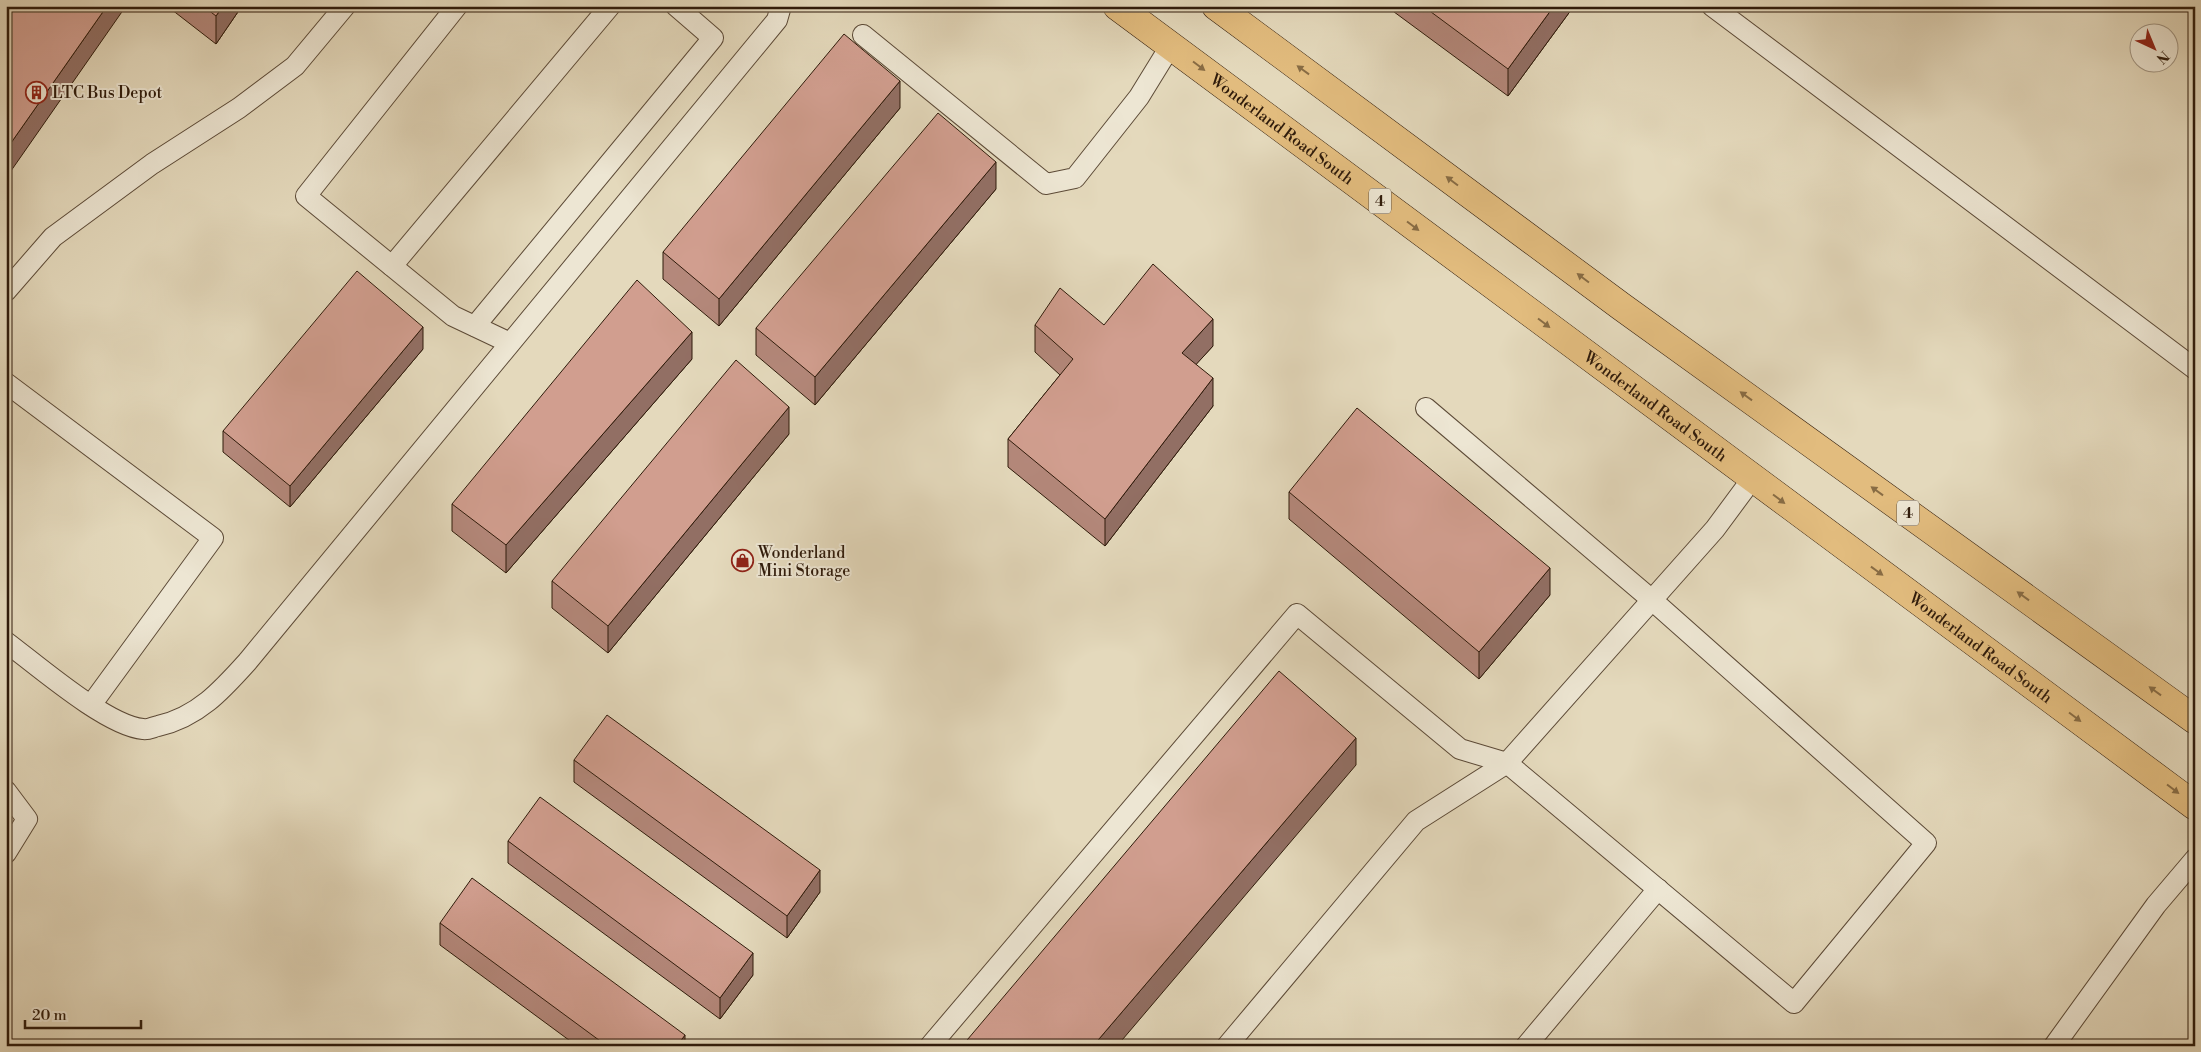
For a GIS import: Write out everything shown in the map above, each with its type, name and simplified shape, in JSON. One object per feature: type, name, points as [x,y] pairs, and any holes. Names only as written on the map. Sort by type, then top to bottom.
[{"type":"main road","name":"Wonderland Road South","points":[[1117,6],[2195,806]]},
{"type":"main road","name":"4","points":[[1216,6],[1622,307],[2195,720]]},
{"type":"lane","points":[[6,291],[53,237],[152,164],[239,108],[294,66],[345,6]]},
{"type":"lane","points":[[457,6],[306,196],[453,316],[510,343]]},
{"type":"lane","points":[[392,266],[610,6]]},
{"type":"lane","points":[[475,326],[713,38],[676,6]]},
{"type":"lane","points":[[6,642],[110,719],[144,730],[192,714],[217,695],[248,661],[777,20],[781,6]]},
{"type":"lane","points":[[1712,6],[2195,369]]},
{"type":"lane","points":[[863,35],[1046,184],[1075,178],[1139,97],[1171,45]]},
{"type":"lane","points":[[6,383],[213,538],[91,705]]},
{"type":"lane","points":[[930,1046],[1296,614],[1460,749],[1507,763],[1794,1003],[1926,843],[1652,600],[1426,408]]},
{"type":"lane","points":[[1227,1046],[1416,821],[1507,763],[1715,530],[1752,479]]},
{"type":"lane","points":[[6,792],[27,819],[6,853]]},
{"type":"lane","points":[[2054,1046],[2141,926],[2178,877],[2195,859]]},
{"type":"lane","points":[[1526,1046],[1658,889]]},
{"type":"building","name":"LTC Bus Depot","points":[[6,6],[107,6],[6,150]]},
{"type":"building","points":[[203,6],[223,6],[216,16]]},
{"type":"building","points":[[1423,6],[1554,6],[1508,69]]},
{"type":"building","points":[[844,34],[900,81],[719,299],[663,252]]},
{"type":"building","points":[[938,113],[996,162],[815,377],[756,328]]},
{"type":"building","points":[[1153,264],[1213,319],[1182,353],[1213,378],[1105,519],[1008,439],[1073,359],[1035,325],[1060,288],[1104,325]]},
{"type":"building","points":[[357,271],[423,327],[290,486],[223,431]]},
{"type":"building","points":[[637,280],[692,332],[506,545],[452,504]]},
{"type":"building","points":[[736,360],[789,407],[608,626],[552,581]]},
{"type":"building","points":[[1357,408],[1550,568],[1479,652],[1289,492]]},
{"type":"building","points":[[1279,671],[1356,738],[1093,1046],[962,1046]]},
{"type":"building","points":[[607,715],[820,870],[787,916],[574,760]]},
{"type":"building","points":[[540,797],[753,953],[720,998],[508,841]]},
{"type":"building","points":[[472,878],[685,1035],[677,1046],[607,1046],[440,923]]},
{"type":"place","name":"LTC Bus Depot","points":[[36,92]]},
{"type":"place","name":"Wonderland Mini Storage","points":[[742,561]]}]
